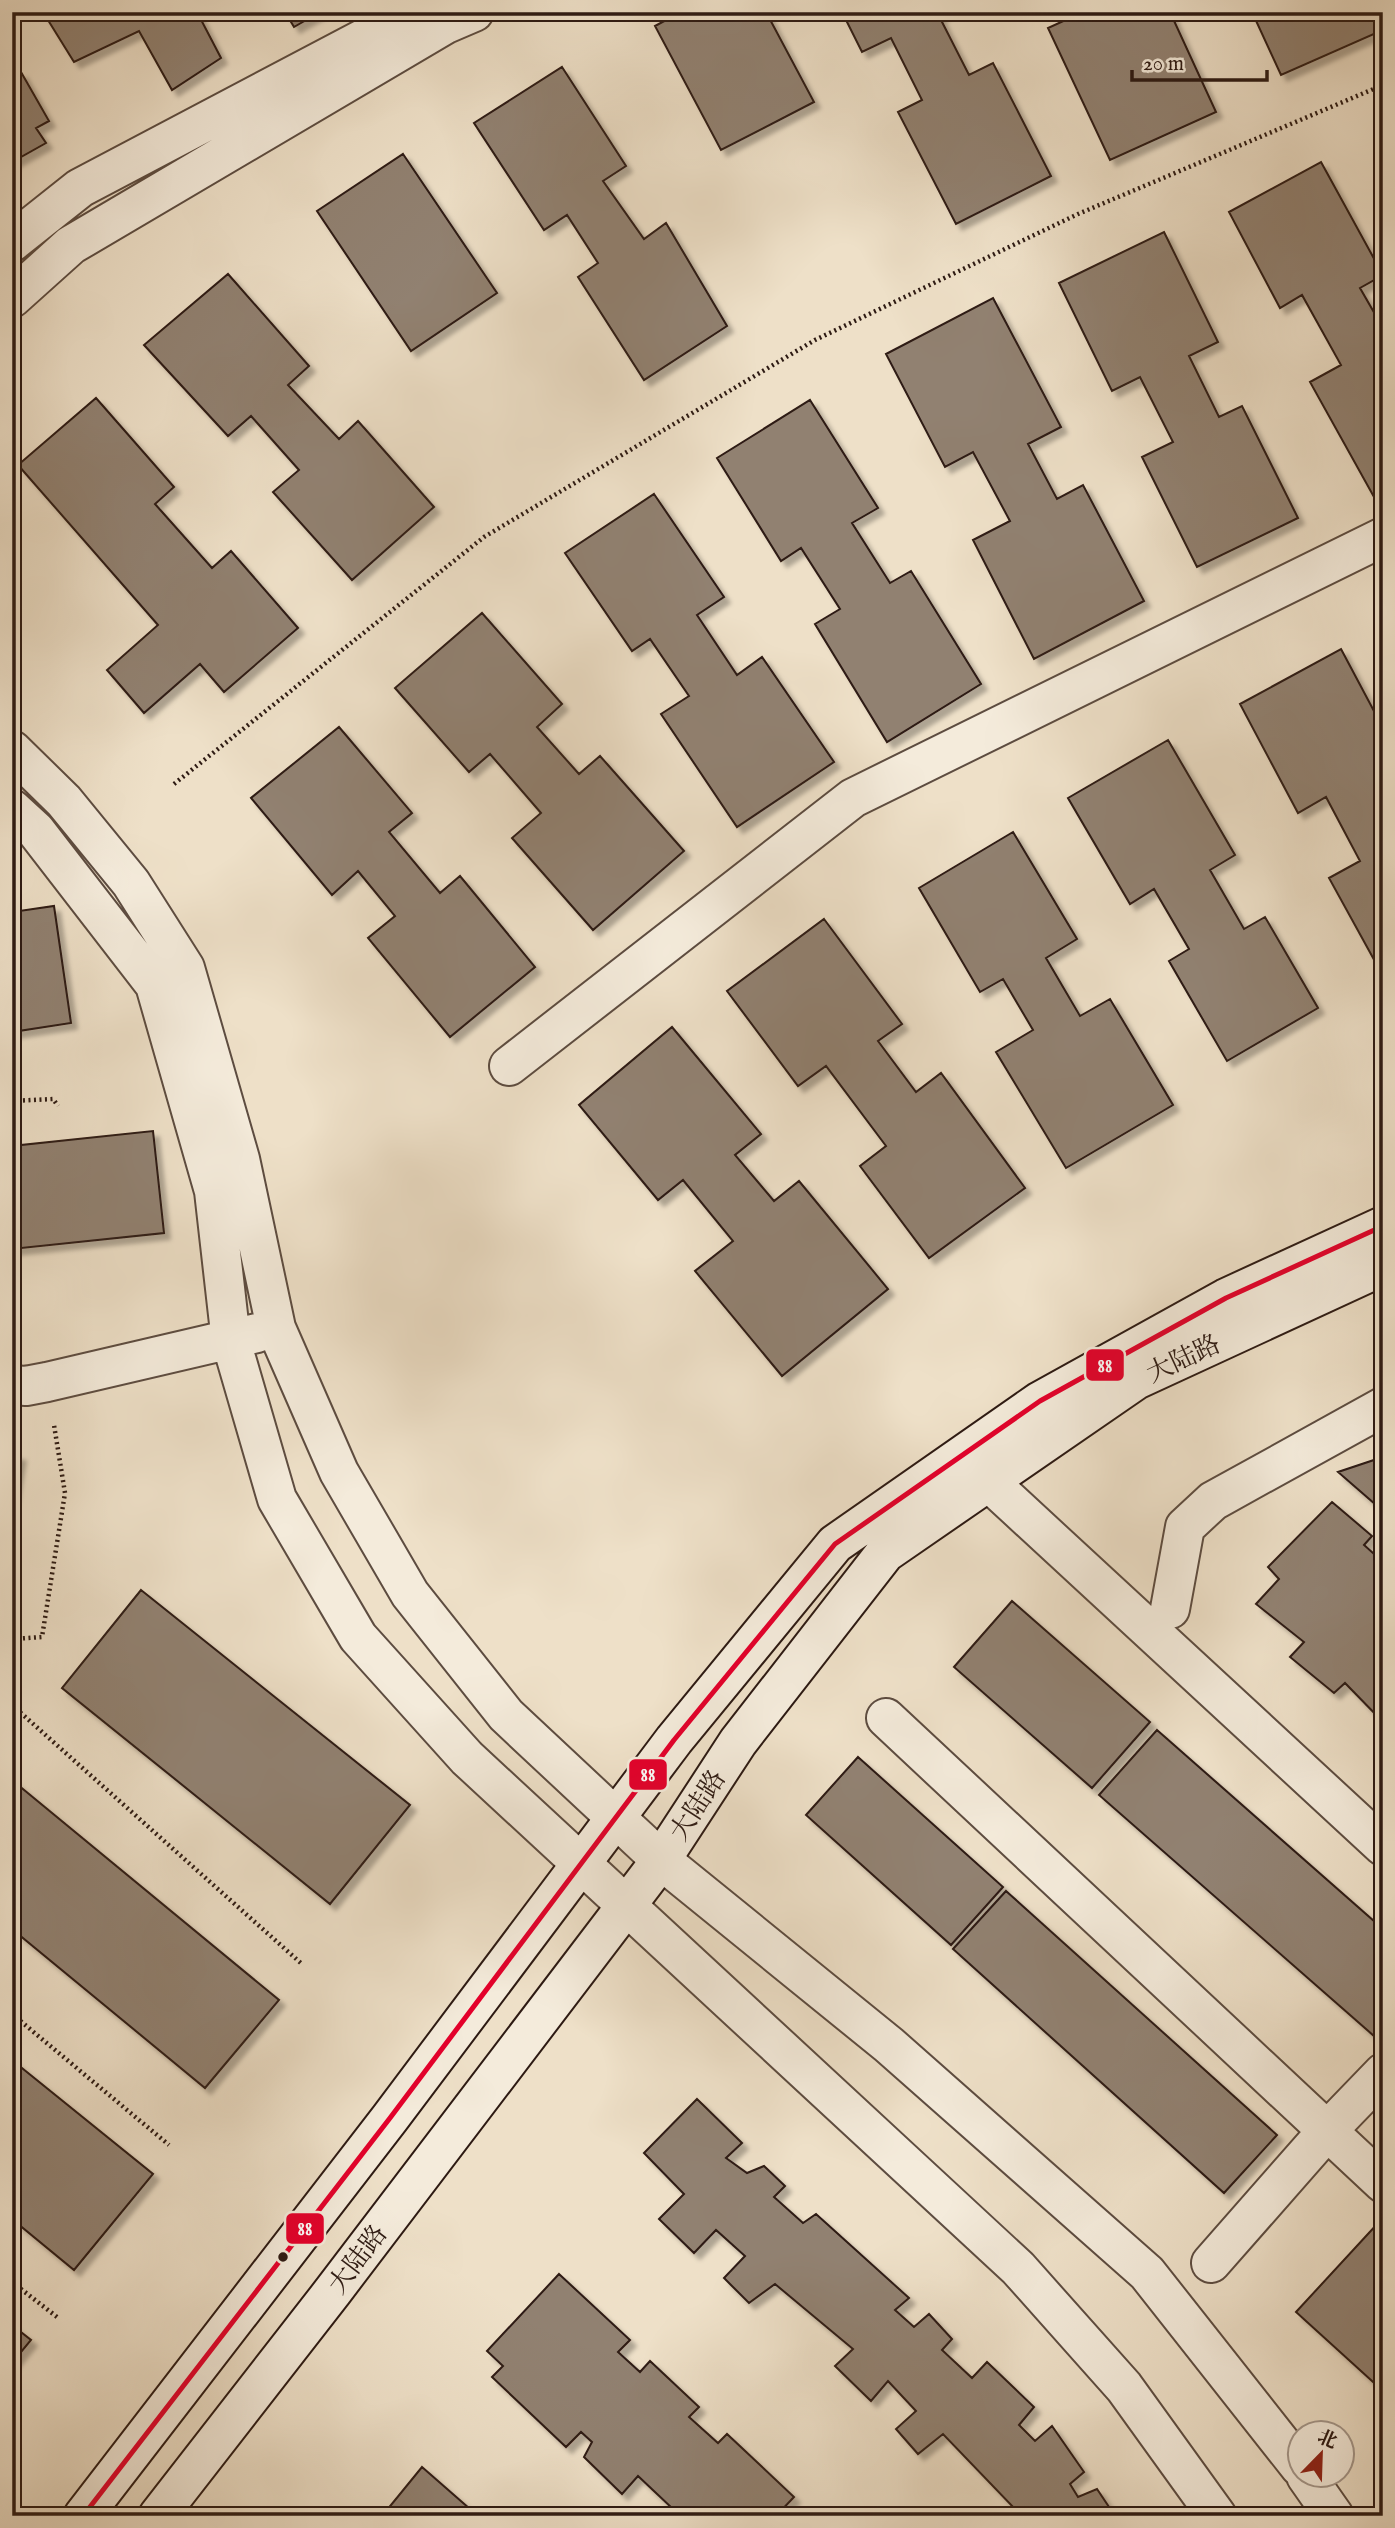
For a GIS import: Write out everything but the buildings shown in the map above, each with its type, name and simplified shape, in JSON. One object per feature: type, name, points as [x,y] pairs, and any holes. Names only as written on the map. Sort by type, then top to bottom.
[{"type":"street","points":[[12,242],[80,188],[414,12]]},
{"type":"street","points":[[12,298],[71,245],[446,24],[474,12]]},
{"type":"street","points":[[509,1066],[853,798],[1383,537]]},
{"type":"street","points":[[12,750],[64,801],[131,883],[185,968],[240,1159],[276,1328],[339,1472],[410,1594],[506,1714],[616,1818],[662,1860],[889,2045],[1147,2273],[1286,2450]]},
{"type":"street","points":[[12,809],[36,831],[155,985],[214,1191],[231,1340],[277,1499],[358,1637],[467,1758],[1018,2268],[1124,2386],[1217,2516]]},
{"type":"street","name":"大陆路","points":[[83,2516],[390,2118],[674,1740],[835,1544],[1040,1401],[1226,1298],[1383,1226]]},
{"type":"street","name":"大陆路","points":[[158,2516],[662,1860],[738,1742],[885,1553],[1136,1380],[1383,1266]]},
{"type":"street","points":[[30,1383],[276,1328]]},
{"type":"street","points":[[1170,1609],[1185,1527],[1213,1501],[1383,1407]]},
{"type":"street","points":[[989,1482],[1383,1846]]},
{"type":"street","points":[[886,1718],[1383,2183]]},
{"type":"street","points":[[1211,2263],[1327,2131],[1383,2073]]},
{"type":"street","points":[[1316,2490],[1334,2516]]},
{"type":"path","points":[[174,784],[484,537],[815,340],[1077,214],[1383,85]]},
{"type":"path","points":[[12,1101],[53,1099],[58,1106]]},
{"type":"path","points":[[12,1639],[42,1637],[65,1493],[30,1383]]},
{"type":"path","points":[[12,1704],[303,1965]]},
{"type":"path","points":[[12,2014],[169,2145]]},
{"type":"path","points":[[12,2282],[57,2317]]},
{"type":"transit line","name":"88","points":[[83,2516],[390,2118],[674,1740],[835,1544],[1040,1401],[1226,1298],[1383,1226]]}]
